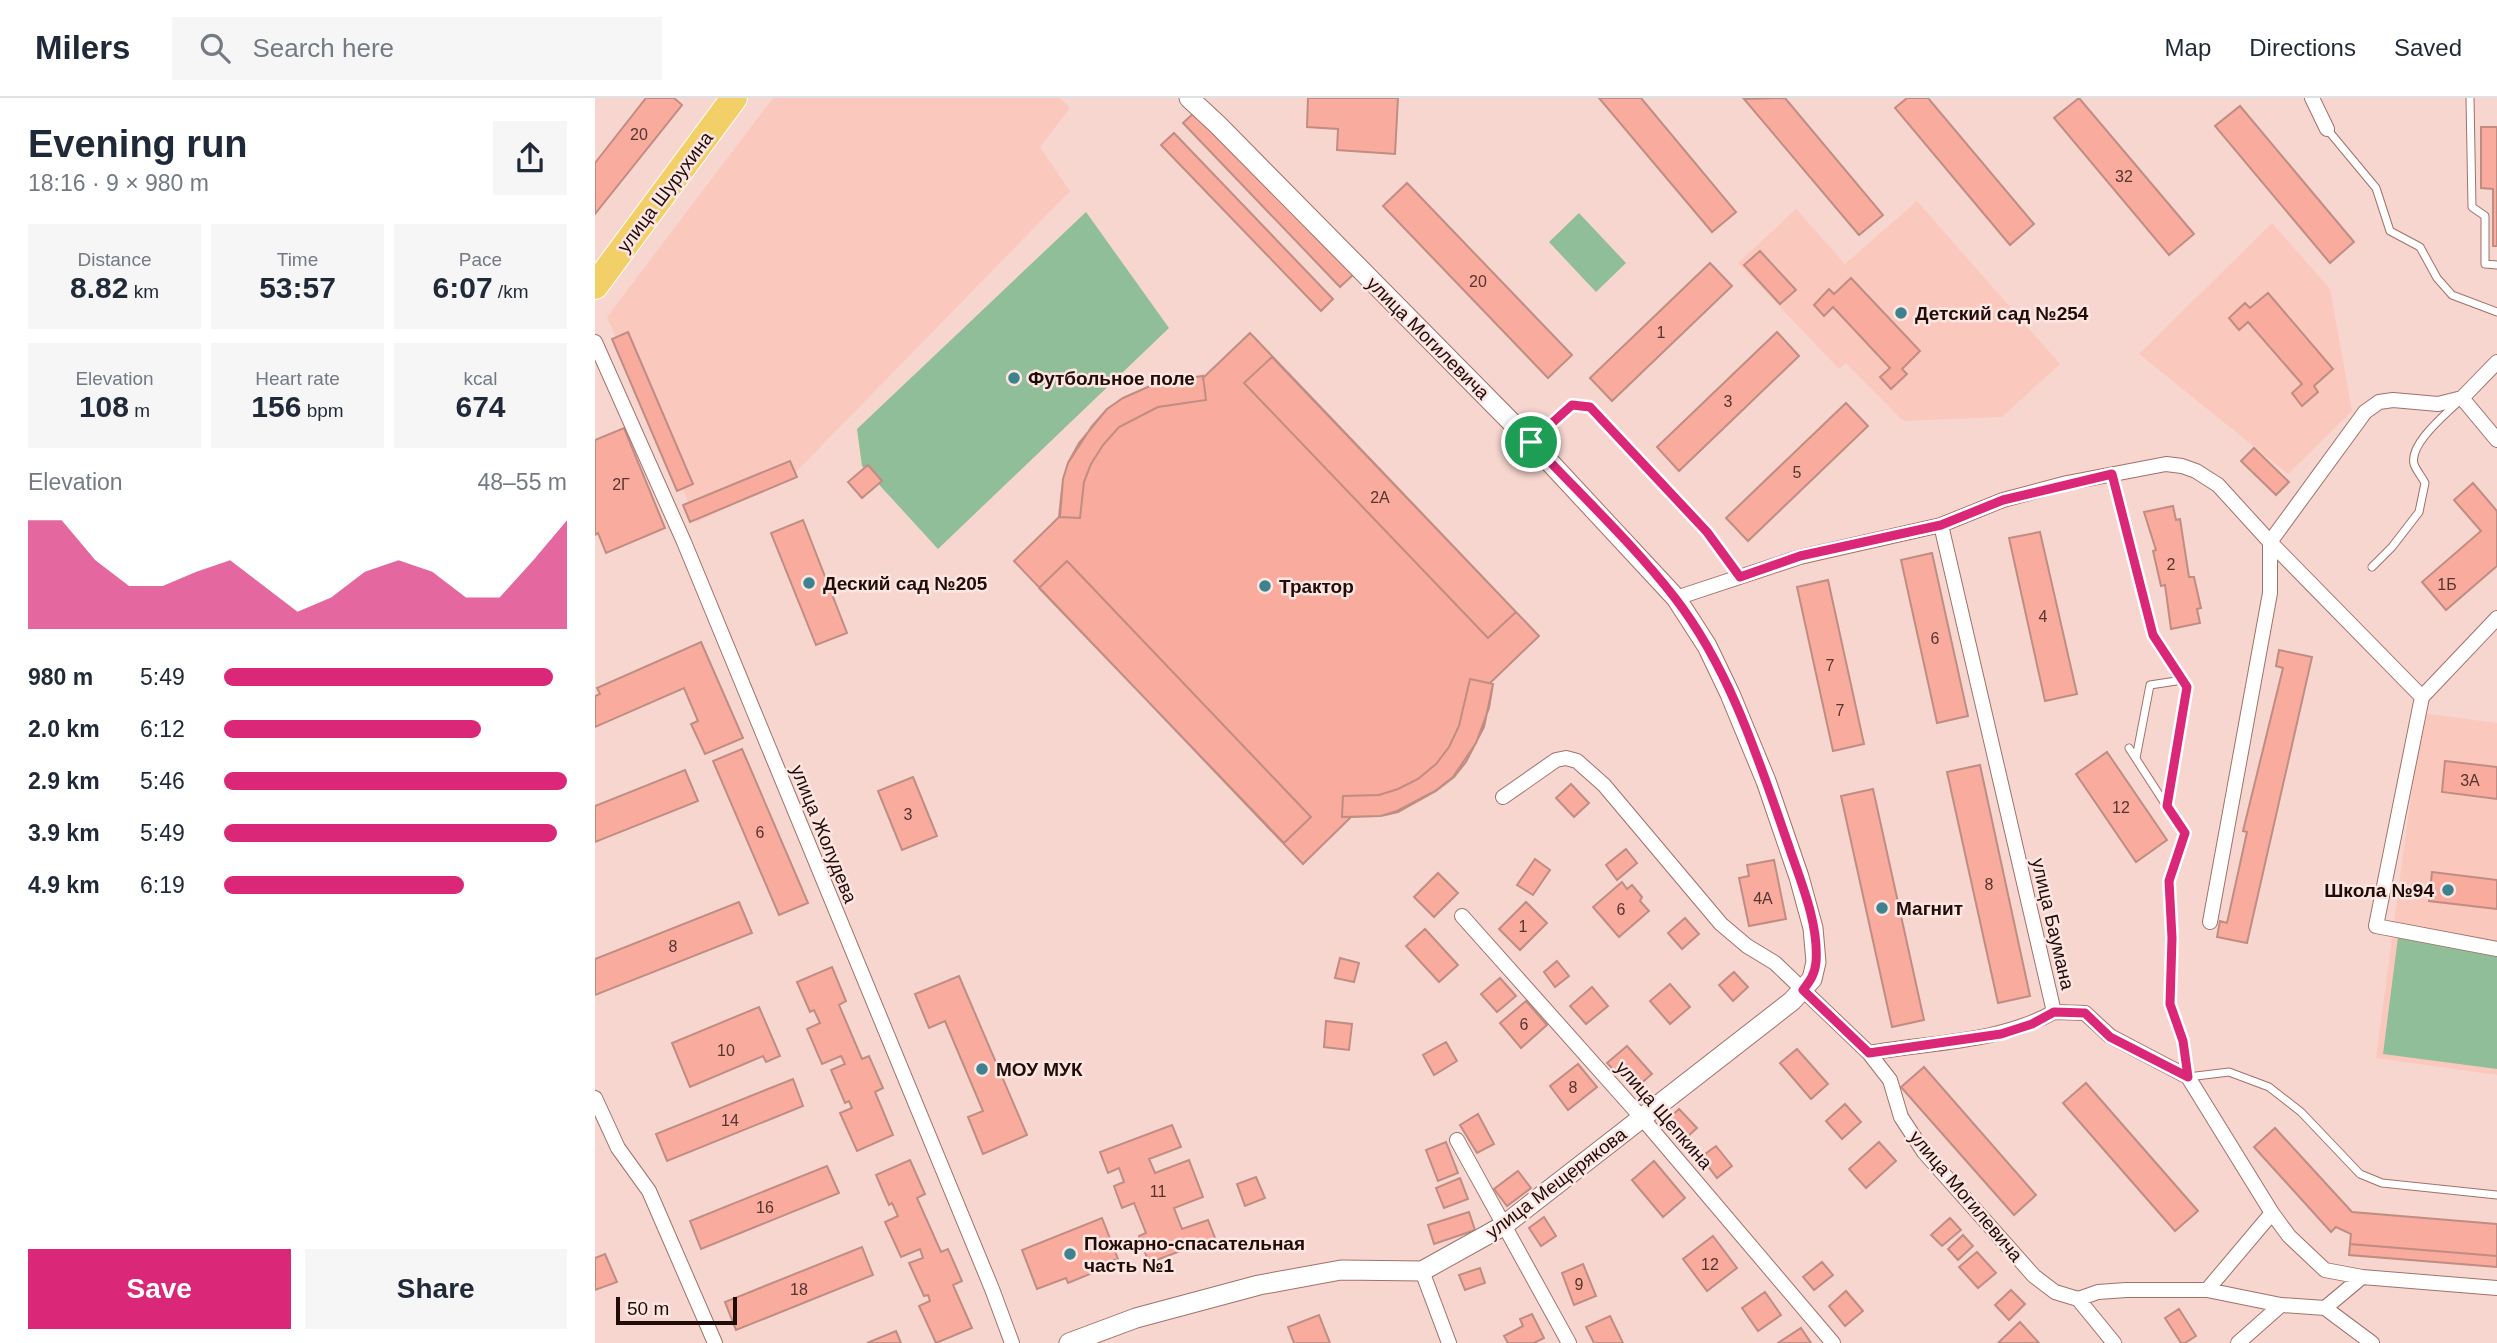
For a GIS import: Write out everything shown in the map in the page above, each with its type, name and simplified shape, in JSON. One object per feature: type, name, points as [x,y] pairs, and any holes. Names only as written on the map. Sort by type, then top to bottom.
[{"type":"highway","name":"улица Шурухина","points":[[595,286],[734,98]]},
{"type":"street","name":"улица Могилевича","points":[[1189,98],[1531,442],[1675,598],[1707,646],[1730,694],[1766,781],[1799,877],[1813,928],[1816,962],[1812,979],[1803,990],[1869,1053],[1890,1080],[1901,1117],[1924,1152],[2034,1276],[2055,1292],[2078,1298],[2114,1343]]},
{"type":"street","points":[[2312,98],[2327,129]]},
{"type":"street","name":"улица Жолудева","points":[[595,342],[684,542],[996,1297],[1012,1343]]},
{"type":"street","points":[[2210,922],[2270,593],[2270,542],[2365,412],[2379,402],[2393,400],[2438,404],[2462,398],[2497,362]]},
{"type":"street","points":[[2462,398],[2497,440]]},
{"type":"street","points":[[1675,598],[1800,556],[1941,525],[2003,500],[2166,464],[2196,471],[2218,485],[2422,697]]},
{"type":"street","name":"улица Баумана","points":[[1941,525],[2054,1012],[2085,1013],[2110,1037],[2188,1077]]},
{"type":"street","points":[[2497,618],[2422,697],[2377,926],[2497,949]]},
{"type":"street","points":[[1503,797],[1556,760],[1566,758],[1577,761],[1604,785],[1721,924],[1747,946],[1776,963],[1803,990]]},
{"type":"street","name":"улица Щепкина","points":[[1462,916],[1642,1118],[1833,1343]]},
{"type":"street","name":"улица Мещерякова","points":[[1069,1343],[1136,1318],[1259,1285],[1341,1270],[1422,1271],[1503,1226],[1803,990]]},
{"type":"street","points":[[1869,1053],[2001,1034],[2032,1024],[2054,1012]]},
{"type":"street","points":[[2188,1077],[2272,1213],[2289,1236],[2326,1270],[2362,1277],[2497,1288]]},
{"type":"street","points":[[595,1098],[618,1148],[649,1191],[715,1343]]},
{"type":"street","points":[[1457,1140],[1569,1343]]},
{"type":"street","points":[[2207,1290],[2272,1213]]},
{"type":"street","points":[[1422,1271],[1449,1343]]},
{"type":"street","points":[[2325,1308],[2362,1277]]},
{"type":"street","points":[[2078,1298],[2098,1292],[2126,1290],[2207,1290],[2281,1305],[2325,1308],[2372,1343]]},
{"type":"street","points":[[2238,1343],[2281,1305]]},
{"type":"lane","points":[[2470,98],[2472,207],[2485,216],[2485,264],[2497,265]]},
{"type":"lane","points":[[2327,129],[2376,188],[2390,230],[2420,247],[2437,278],[2452,295],[2497,312]]},
{"type":"lane","points":[[2372,567],[2392,547],[2419,512],[2425,483],[2414,463],[2415,451],[2422,439],[2462,398]]},
{"type":"lane","points":[[1531,442],[1572,405],[1590,407],[1707,532],[1740,577]]},
{"type":"lane","points":[[2112,474],[2153,635],[2187,687],[2167,806]]},
{"type":"lane","points":[[2136,758],[2151,685],[2183,680]]},
{"type":"lane","points":[[2129,748],[2185,833],[2169,881],[2172,938],[2170,1004],[2183,1041],[2188,1077],[2229,1072],[2269,1087],[2301,1112],[2360,1174],[2382,1183],[2497,1195]]},
{"type":"shaded area","points":[[773,98],[1060,98],[1070,108],[1040,147],[1070,191],[794,474],[697,522],[607,317]]},
{"type":"shaded area","name":"Детский сад №254","points":[[1917,201],[2060,364],[2002,417],[1903,421],[1846,363],[1839,369],[1738,263],[1796,209],[1845,264]]},
{"type":"shaded area","points":[[2272,223],[2330,289],[2352,411],[2288,474],[2139,354]]},
{"type":"shaded area","name":"Школа №94","points":[[2422,713],[2497,723],[2497,1075],[2376,1058]]},
{"type":"green space","name":"Футбольное поле","points":[[1086,212],[1169,328],[938,549],[862,466],[857,429]]},
{"type":"green space","points":[[1579,213],[1626,263],[1596,292],[1549,242]]},
{"type":"green space","points":[[2398,937],[2497,950],[2497,1069],[2383,1054]]},
{"type":"building","points":[[646,98],[674,98],[682,105],[595,214],[595,163]]},
{"type":"building","points":[[1308,98],[1398,98],[1395,154],[1337,150],[1338,129],[1307,127]]},
{"type":"building","points":[[1599,98],[1641,98],[1736,212],[1712,232]]},
{"type":"building","points":[[1785,98],[1883,215],[1859,235],[1744,99]]},
{"type":"building","points":[[1907,98],[1928,98],[2034,224],[2010,245],[1895,108]]},
{"type":"building","points":[[2079,98],[2194,234],[2169,255],[2054,118]]},
{"type":"building","points":[[2240,106],[2354,242],[2330,263],[2215,126]]},
{"type":"building","points":[[1197,110],[1354,274],[1340,287],[1183,123]]},
{"type":"building","points":[[2481,127],[2497,127],[2497,246],[2493,246],[2493,189],[2481,188]]},
{"type":"building","points":[[1174,133],[1333,299],[1321,311],[1161,145]]},
{"type":"building","points":[[1407,183],[1572,355],[1548,378],[1383,206]]},
{"type":"building","points":[[1760,251],[1796,290],[1780,304],[1744,265]]},
{"type":"building","points":[[1710,263],[1732,286],[1612,401],[1590,378]]},
{"type":"building","points":[[1851,278],[1920,351],[1902,369],[1907,374],[1891,389],[1880,377],[1890,368],[1833,307],[1824,316],[1814,305],[1829,289],[1834,294]]},
{"type":"building","points":[[2268,293],[2333,369],[2314,386],[2318,392],[2302,406],[2292,393],[2302,384],[2248,322],[2239,330],[2229,318],[2245,303],[2250,308]]},
{"type":"building","points":[[628,332],[693,484],[677,491],[612,339]]},
{"type":"building","points":[[1777,332],[1799,356],[1679,471],[1657,447]]},
{"type":"building","name":"Трактор","points":[[1250,333],[1539,636],[1490,683],[1493,684],[1484,727],[1466,762],[1454,777],[1436,791],[1398,812],[1381,816],[1351,817],[1303,864],[1014,561],[1059,517],[1063,479],[1068,463],[1079,443],[1107,409],[1123,398],[1159,382],[1203,378]]},
{"type":"building","points":[[1272,357],[1516,612],[1488,638],[1244,383]]},
{"type":"building","points":[[1203,376],[1206,400],[1158,407],[1119,427],[1091,464],[1084,482],[1080,518],[1060,517],[1063,479],[1068,463],[1092,426],[1107,409],[1123,398],[1159,382]]},
{"type":"building","points":[[1846,403],[1868,426],[1748,541],[1726,518]]},
{"type":"building","points":[[624,428],[665,528],[606,553],[598,533],[595,535],[595,440]]},
{"type":"building","points":[[2254,448],[2289,482],[2276,495],[2241,461]]},
{"type":"building","points":[[790,461],[797,477],[690,522],[683,505]]},
{"type":"building","points":[[868,465],[882,481],[862,498],[848,482]]},
{"type":"building","points":[[2473,483],[2497,511],[2497,566],[2446,610],[2422,582],[2481,531],[2454,500]]},
{"type":"building","points":[[2173,506],[2176,520],[2180,519],[2189,577],[2194,577],[2201,608],[2197,609],[2200,623],[2171,629],[2165,585],[2161,586],[2153,551],[2156,550],[2144,512]]},
{"type":"building","name":"Деский сад №205","points":[[803,520],[847,633],[816,645],[771,533]]},
{"type":"building","points":[[2040,532],[2077,694],[2045,701],[2009,538]]},
{"type":"building","points":[[1932,553],[1968,716],[1937,723],[1901,560]]},
{"type":"building","points":[[1067,561],[1311,817],[1284,843],[1039,588]]},
{"type":"building","points":[[1828,580],[1864,744],[1833,751],[1797,587]]},
{"type":"building","points":[[701,642],[743,738],[705,754],[691,724],[698,721],[684,688],[595,727],[595,696],[600,694],[597,688]]},
{"type":"building","points":[[2279,650],[2312,657],[2247,943],[2217,937],[2220,921],[2227,923],[2247,832],[2243,831],[2283,668],[2276,666]]},
{"type":"building","points":[[1470,679],[1493,684],[1489,708],[1476,743],[1453,777],[1435,791],[1397,811],[1381,816],[1342,817],[1343,796],[1379,795],[1398,789],[1418,779],[1436,764],[1449,747],[1459,726]]},
{"type":"building","points":[[742,749],[808,903],[779,915],[713,761]]},
{"type":"building","points":[[2107,752],[2167,840],[2136,862],[2076,774]]},
{"type":"building","points":[[2445,761],[2497,767],[2497,799],[2442,792]]},
{"type":"building","points":[[1980,765],[2030,996],[1998,1003],[1947,772]]},
{"type":"building","points":[[685,770],[698,801],[595,842],[595,806]]},
{"type":"building","points":[[913,777],[937,836],[902,850],[878,791]]},
{"type":"building","points":[[1571,784],[1589,803],[1574,817],[1556,798]]},
{"type":"building","name":"Магнит","points":[[1873,789],[1924,1020],[1892,1027],[1841,796]]},
{"type":"building","points":[[1626,849],[1637,863],[1617,880],[1606,865]]},
{"type":"building","points":[[1535,859],[1550,870],[1533,895],[1517,885]]},
{"type":"building","points":[[1774,860],[1786,919],[1749,926],[1739,878],[1749,876],[1747,865]]},
{"type":"building","points":[[2432,872],[2497,880],[2497,909],[2429,901]]},
{"type":"building","points":[[1438,873],[1458,893],[1434,917],[1414,897]]},
{"type":"building","points":[[1622,882],[1627,889],[1632,885],[1649,911],[1619,937],[1593,907]]},
{"type":"building","points":[[739,902],[752,933],[595,995],[595,959]]},
{"type":"building","points":[[1526,902],[1547,923],[1520,950],[1499,929]]},
{"type":"building","points":[[1685,918],[1699,934],[1682,949],[1668,933]]},
{"type":"building","points":[[1425,929],[1458,965],[1439,982],[1406,946]]},
{"type":"building","points":[[1340,958],[1359,963],[1354,982],[1335,978]]},
{"type":"building","points":[[1557,961],[1569,976],[1555,987],[1544,972]]},
{"type":"building","points":[[832,967],[846,1001],[839,1005],[862,1059],[869,1056],[883,1088],[875,1092],[893,1135],[857,1151],[840,1113],[852,1108],[849,1101],[845,1103],[831,1070],[845,1064],[841,1056],[822,1064],[807,1029],[820,1023],[814,1010],[810,1012],[797,982]]},
{"type":"building","points":[[1734,972],[1748,987],[1733,1001],[1719,985]]},
{"type":"building","name":"МОУ МУК","points":[[959,976],[1027,1135],[983,1154],[968,1117],[983,1111],[945,1021],[929,1028],[915,994]]},
{"type":"building","points":[[1500,978],[1516,996],[1497,1012],[1481,994]]},
{"type":"building","points":[[1670,984],[1690,1007],[1670,1024],[1650,1001]]},
{"type":"building","points":[[1592,987],[1608,1006],[1586,1024],[1570,1006]]},
{"type":"building","points":[[1526,1001],[1547,1025],[1521,1048],[1500,1023]]},
{"type":"building","points":[[759,1007],[780,1056],[766,1062],[763,1056],[690,1087],[672,1043]]},
{"type":"building","points":[[1326,1021],[1352,1024],[1349,1050],[1324,1047]]},
{"type":"building","points":[[1446,1042],[1457,1061],[1434,1075],[1423,1055]]},
{"type":"building","points":[[1627,1046],[1652,1074],[1639,1085],[1623,1067],[1616,1072],[1607,1063]]},
{"type":"building","points":[[1797,1049],[1828,1084],[1811,1099],[1780,1063]]},
{"type":"building","points":[[1578,1064],[1597,1087],[1568,1110],[1550,1086]]},
{"type":"building","points":[[1924,1067],[2036,1195],[2014,1215],[1901,1087]]},
{"type":"building","points":[[793,1079],[803,1106],[667,1161],[656,1134]]},
{"type":"building","points":[[2086,1083],[2198,1211],[2175,1231],[2063,1103]]},
{"type":"building","points":[[1845,1104],[1861,1122],[1842,1139],[1826,1121]]},
{"type":"building","points":[[1679,1109],[1697,1128],[1685,1139],[1667,1120]]},
{"type":"building","points":[[1478,1114],[1494,1144],[1477,1153],[1460,1125]]},
{"type":"building","points":[[1172,1125],[1181,1147],[1149,1159],[1155,1173],[1189,1160],[1203,1197],[1174,1208],[1182,1229],[1208,1220],[1215,1238],[1149,1263],[1139,1236],[1146,1233],[1134,1203],[1122,1208],[1114,1186],[1124,1182],[1119,1168],[1108,1173],[1100,1152]]},
{"type":"building","points":[[2275,1128],[2352,1212],[2497,1224],[2497,1256],[2350,1244],[2351,1234],[2336,1227],[2331,1232],[2254,1147]]},
{"type":"building","points":[[1446,1142],[1458,1173],[1438,1181],[1426,1150]]},
{"type":"building","points":[[1879,1142],[1896,1161],[1866,1188],[1849,1169]]},
{"type":"building","points":[[1716,1146],[1732,1166],[1717,1178],[1701,1157]]},
{"type":"building","points":[[910,1160],[925,1194],[917,1198],[941,1252],[948,1249],[962,1281],[953,1285],[972,1328],[936,1343],[919,1306],[930,1301],[928,1295],[924,1296],[909,1263],[923,1258],[920,1249],[901,1257],[885,1222],[898,1216],[892,1203],[889,1205],[876,1175]]},
{"type":"building","points":[[1654,1161],[1685,1198],[1663,1217],[1632,1180]]},
{"type":"building","points":[[827,1166],[839,1193],[701,1249],[690,1221]]},
{"type":"building","points":[[1518,1171],[1531,1188],[1507,1206],[1494,1189]]},
{"type":"building","points":[[1256,1177],[1265,1198],[1245,1206],[1237,1184]]},
{"type":"building","points":[[1460,1178],[1468,1199],[1444,1208],[1436,1188]]},
{"type":"building","points":[[1469,1212],[1475,1230],[1434,1244],[1428,1225]]},
{"type":"building","points":[[1544,1217],[1556,1236],[1541,1246],[1529,1228]]},
{"type":"building","name":"Пожарно-спасательная часть №1","points":[[1102,1218],[1118,1259],[1111,1261],[1112,1265],[1068,1283],[1066,1278],[1037,1289],[1022,1250]]},
{"type":"building","points":[[1950,1218],[1961,1230],[1942,1246],[1931,1235]]},
{"type":"building","points":[[1963,1235],[1973,1246],[1958,1260],[1948,1249]]},
{"type":"building","points":[[1713,1236],[1737,1268],[1707,1291],[1683,1259]]},
{"type":"building","points":[[2350,1244],[2497,1256],[2497,1267],[2349,1255]]},
{"type":"building","points":[[862,1247],[873,1275],[736,1330],[725,1302]]},
{"type":"building","points":[[1977,1252],[1996,1273],[1978,1288],[1959,1267]]},
{"type":"building","points":[[605,1254],[617,1282],[595,1290],[595,1258]]},
{"type":"building","points":[[1822,1262],[1833,1275],[1814,1290],[1803,1277]]},
{"type":"building","points":[[1583,1264],[1596,1296],[1574,1305],[1562,1273]]},
{"type":"building","points":[[1480,1268],[1485,1283],[1465,1290],[1459,1275]]},
{"type":"building","points":[[2011,1290],[2025,1304],[2009,1320],[1995,1305]]},
{"type":"building","points":[[1846,1291],[1863,1311],[1845,1326],[1829,1306]]},
{"type":"building","points":[[1765,1292],[1781,1315],[1758,1331],[1742,1308]]},
{"type":"building","points":[[2179,1309],[2196,1336],[2185,1343],[2181,1343],[2165,1318]]},
{"type":"building","points":[[1532,1314],[1544,1338],[1534,1343],[1508,1343],[1504,1336],[1523,1326],[1520,1319]]},
{"type":"building","points":[[1319,1315],[1330,1343],[1294,1343],[1288,1327]]},
{"type":"building","points":[[1610,1316],[1623,1343],[1594,1343],[1586,1327]]},
{"type":"building","points":[[2020,1322],[2039,1343],[1998,1343]]},
{"type":"building","points":[[1801,1328],[1811,1343],[1778,1343]]},
{"type":"building","points":[[896,1331],[901,1343],[867,1343]]},
{"type":"place","name":"Детский сад №254","points":[[1901,313]]},
{"type":"place","name":"Футбольное поле","points":[[1014,378]]},
{"type":"place","name":"Деский сад №205","points":[[809,583]]},
{"type":"place","name":"Трактор","points":[[1265,586]]},
{"type":"place","name":"Школа №94","points":[[2448,890]]},
{"type":"place","name":"Магнит","points":[[1882,908]]},
{"type":"place","name":"МОУ МУК","points":[[982,1069]]},
{"type":"place","name":"Пожарно-спасательная часть №1","points":[[1070,1254]]},
{"type":"route","points":[[1572,405],[1590,407],[1707,532],[1740,577],[1800,556],[1941,525],[2003,500],[2112,474],[2153,635],[2187,687],[2167,806],[2185,833],[2169,881],[2172,938],[2170,1004],[2183,1041],[2188,1077],[2110,1037],[2085,1013],[2054,1012],[2032,1024],[2001,1034],[1869,1053],[1803,990],[1812,979],[1816,962],[1813,928],[1799,877],[1766,781],[1707,646],[1675,598],[1531,442],[1572,405]]}]
